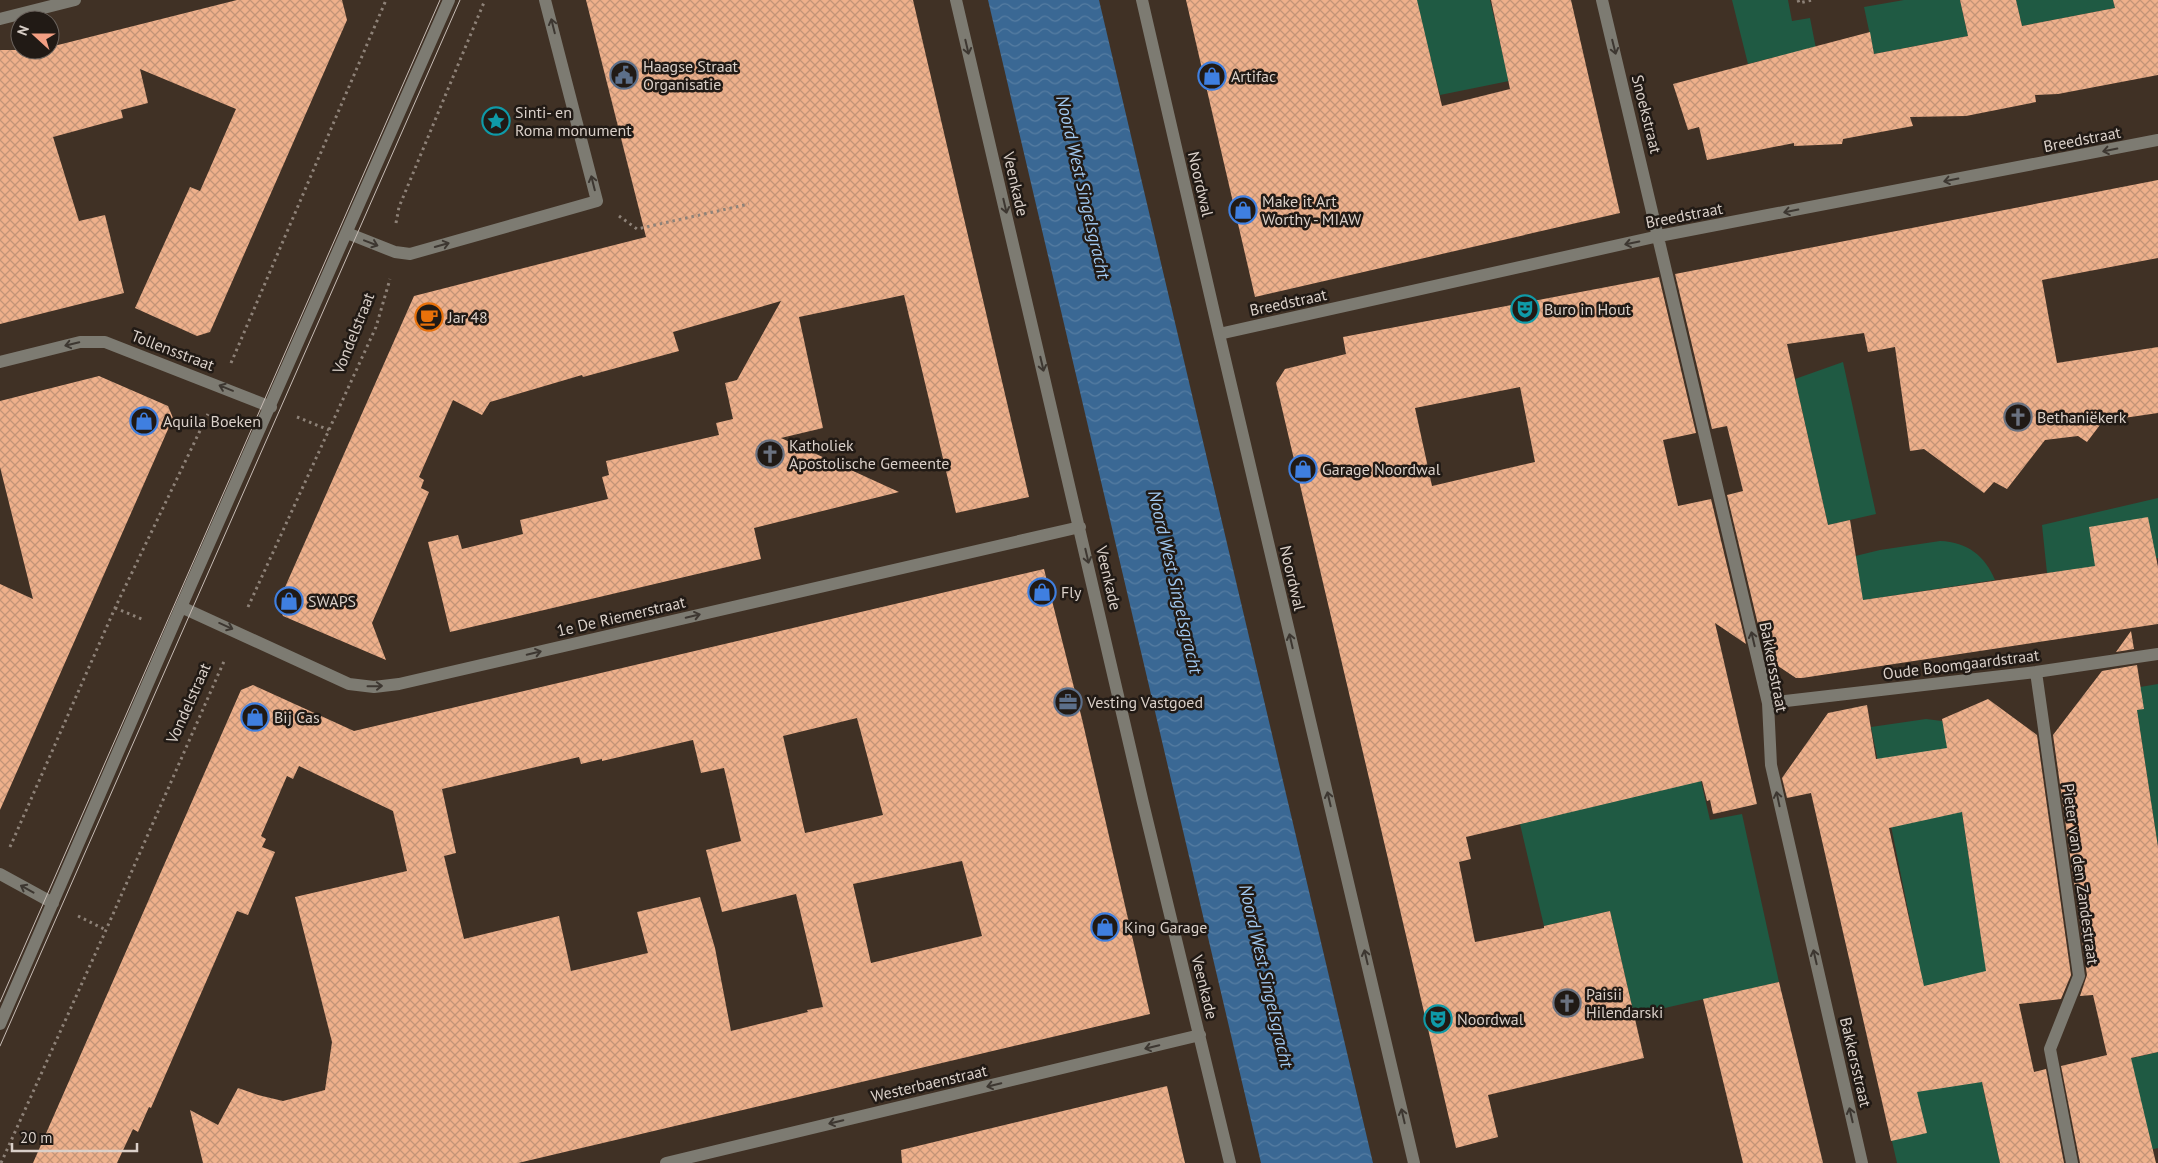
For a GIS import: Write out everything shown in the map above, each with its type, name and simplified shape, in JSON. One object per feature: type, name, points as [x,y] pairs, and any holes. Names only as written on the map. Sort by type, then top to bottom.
[{"type":"street","points":[[0,19],[75,0]]},
{"type":"street","points":[[0,1024],[181,606],[271,407],[449,0]]},
{"type":"street","points":[[347,233],[395,252],[410,254],[598,201],[545,0]]},
{"type":"street","name":"Veenkade","points":[[956,0],[1143,803],[1230,1163]]},
{"type":"street","name":"Noordwal","points":[[1142,0],[1414,1163]]},
{"type":"street","name":"Snoekstraat","points":[[1602,0],[1659,236]]},
{"type":"street","name":"Breedstraat","points":[[1219,334],[1659,236],[2158,140]]},
{"type":"street","name":"Bakkersstraat","points":[[1659,236],[1768,703],[1771,765],[1862,1163]]},
{"type":"street","name":"Tollensstraat","points":[[0,362],[80,342],[105,342],[271,407]]},
{"type":"street","name":"1e De Riemerstraat","points":[[181,606],[349,684],[374,687],[399,684],[1080,527]]},
{"type":"street","name":"Oude Boomgaardstraat","points":[[1768,703],[2036,672],[2158,654]]},
{"type":"street","name":"Pieter van den Zandestraat","points":[[2036,672],[2079,976],[2050,1049],[2072,1163]]},
{"type":"street","points":[[0,874],[53,904]]},
{"type":"street","name":"Westerbaenstraat","points":[[666,1163],[1200,1035]]},
{"type":"path","points":[[8,851],[115,608],[221,386],[386,0]]},
{"type":"path","name":"Vondelstraat","points":[[1,1163],[110,921],[237,631],[376,326],[387,295],[395,252],[395,230],[399,207],[484,0]]},
{"type":"path","points":[[1798,0],[1799,3],[1812,0]]},
{"type":"path","points":[[598,201],[637,229],[749,204]]},
{"type":"path","points":[[271,407],[329,430]]},
{"type":"green space","points":[[1416,0],[1490,0],[1509,81],[1440,95]]},
{"type":"green space","points":[[1732,0],[1788,0],[1792,21],[1810,18],[1819,64],[1779,72],[1775,57],[1748,64]]},
{"type":"green space","points":[[1904,0],[1960,0],[1968,36],[1874,54],[1864,7]]},
{"type":"green space","points":[[2016,0],[2113,0],[2115,8],[2022,26]]},
{"type":"green space","points":[[1843,362],[1876,514],[1828,525],[1795,379]]},
{"type":"green space","points":[[2158,498],[2158,558],[2047,573],[2042,525]]},
{"type":"green space","points":[[1940,541],[1967,547],[1981,557],[1995,580],[1792,611],[1843,559],[1880,550]]},
{"type":"green space","points":[[2158,684],[2158,847],[2137,710],[2140,687]]},
{"type":"green space","points":[[1679,686],[1710,820],[1742,814],[1779,982],[1634,1015],[1610,911],[1544,926],[1520,824]]},
{"type":"green space","points":[[1926,719],[1942,721],[1945,728],[1949,729],[1989,987],[1982,1083],[2000,1163],[1897,1163],[1883,1102],[1926,999],[1871,727]]},
{"type":"green space","points":[[2158,1052],[2158,1148],[2109,1160],[2116,1062]]},
{"type":"water","name":"Noord West Singelsgracht","points":[[988,0],[1099,0],[1373,1163],[1261,1163]]},
{"type":"building","points":[[237,0],[342,0],[347,20],[210,332],[197,336],[135,308],[190,187],[200,191],[236,109],[140,69],[148,103],[121,110],[123,118],[53,137],[79,221],[105,215],[124,293],[0,324],[0,50],[10,50],[10,60],[60,60],[60,44]]},
{"type":"building","points":[[586,0],[913,0],[1029,497],[956,513],[904,295],[799,317],[823,428],[781,438],[899,492],[754,528],[761,559],[450,632],[428,542],[458,535],[462,549],[523,534],[520,520],[608,499],[602,477],[609,475],[606,461],[719,435],[716,423],[733,419],[725,383],[737,380],[781,301],[673,332],[679,351],[583,377],[582,375],[490,402],[482,415],[453,400],[419,477],[424,480],[421,488],[429,492],[372,623],[386,660],[283,616],[278,603],[414,296],[646,237]]},
{"type":"building","points":[[1186,0],[1417,0],[1442,106],[1510,89],[1491,0],[1571,0],[1620,213],[1255,297]]},
{"type":"building","points":[[1960,0],[2016,0],[2022,26],[2115,8],[2113,0],[2158,0],[2158,75],[2058,94],[2035,95],[2036,102],[1966,116],[1910,117],[1913,126],[1843,139],[1842,144],[1794,146],[1794,143],[1707,160],[1699,127],[1688,130],[1673,84],[1870,32],[1874,54],[1968,36]]},
{"type":"building","points":[[2158,180],[2158,258],[2042,280],[2057,363],[2158,347],[2158,413],[2103,421],[2087,442],[2078,436],[2045,440],[2007,489],[1994,482],[1984,493],[1924,449],[1910,451],[1895,347],[1868,352],[1864,333],[1787,344],[1828,525],[1850,520],[1863,600],[2095,566],[2089,527],[2148,517],[2158,567],[2158,624],[1802,678],[1796,678],[1766,658],[1727,495],[1743,491],[1727,426],[1712,429],[1675,274]]},
{"type":"building","points":[[1659,277],[1696,433],[1663,440],[1678,506],[1711,499],[1746,644],[1715,623],[1757,804],[1713,814],[1710,800],[1707,801],[1702,781],[1466,837],[1471,859],[1459,862],[1475,942],[1544,928],[1544,926],[1610,911],[1644,1058],[1488,1095],[1498,1137],[1456,1148],[1276,383],[1285,369],[1346,354],[1343,337]],"holes":[[[1520,387],[1535,462],[1432,486],[1415,408]]]},
{"type":"building","points":[[99,376],[168,406],[173,418],[0,810],[0,584],[33,599],[0,467],[0,401]]},
{"type":"building","points":[[1044,569],[1082,719],[1150,1014],[518,1163],[203,1163],[190,1110],[218,1125],[238,1088],[283,1101],[325,1090],[332,1042],[295,897],[407,871],[393,811],[299,766],[293,779],[287,776],[261,836],[266,839],[262,847],[275,852],[248,915],[237,911],[151,1108],[149,1107],[138,1132],[133,1129],[117,1163],[33,1163],[241,690],[253,685],[354,731]],"holes":[[[857,718],[883,815],[805,833],[783,736]],[[693,740],[701,773],[724,768],[741,841],[706,850],[722,912],[796,894],[823,1007],[731,1031],[715,948],[700,897],[637,912],[648,953],[571,971],[559,916],[464,939],[444,856],[456,853],[442,789],[579,757],[581,764],[602,759],[602,761]],[[962,861],[982,936],[871,963],[853,884]]]},
{"type":"building","points":[[2131,631],[2134,649],[2116,652]]},
{"type":"building","points":[[2137,665],[2144,709],[2137,710],[2158,847],[2158,1052],[2131,1058],[2156,1163],[2080,1163],[2061,1066],[2107,1055],[2093,995],[2080,996],[2087,975],[2053,735],[2102,671]]},
{"type":"building","points":[[1988,699],[2037,735],[2071,975],[2061,999],[2019,1004],[2034,1072],[2046,1069],[2064,1163],[2000,1163],[1982,1082],[1917,1092],[1927,1133],[1891,1141],[1811,793],[1787,798],[1782,778],[1828,713],[1867,705],[1876,759],[1947,748],[1942,719]],"holes":[[[1962,812],[1986,971],[1924,986],[1889,828]]]},
{"type":"building","points":[[1779,982],[1823,1163],[1743,1163],[1703,999]]},
{"type":"building","points":[[1167,1086],[1185,1163],[902,1163],[901,1150]]},
{"type":"tram line","points":[[0,1002],[440,0]]},
{"type":"tram line","points":[[0,1046],[460,0]]},
{"type":"place","name":"Haagse Straat Organisatie","points":[[624,75]]},
{"type":"place","name":"Artifac","points":[[1212,76]]},
{"type":"place","name":"Sinti- en Roma monument","points":[[496,121]]},
{"type":"place","name":"Make it Art Worthy - MIAW","points":[[1243,210]]},
{"type":"place","name":"Buro in Hout","points":[[1525,309]]},
{"type":"place","name":"Jar 48","points":[[429,317]]},
{"type":"place","name":"Bethaniëkerk","points":[[2018,417]]},
{"type":"place","name":"Aquila Boeken","points":[[144,421]]},
{"type":"place","name":"Katholiek Apostolische Gemeente","points":[[770,454]]},
{"type":"place","name":"Garage Noordwal","points":[[1303,469]]},
{"type":"place","name":"Fly","points":[[1042,592]]},
{"type":"place","name":"SWAPS","points":[[289,601]]},
{"type":"place","name":"Vesting Vastgoed","points":[[1068,702]]},
{"type":"place","name":"Bij Cas","points":[[255,717]]},
{"type":"place","name":"King Garage","points":[[1105,927]]},
{"type":"place","name":"Paisii Hilendarski","points":[[1567,1003]]},
{"type":"place","name":"Noordwal","points":[[1438,1019]]}]
